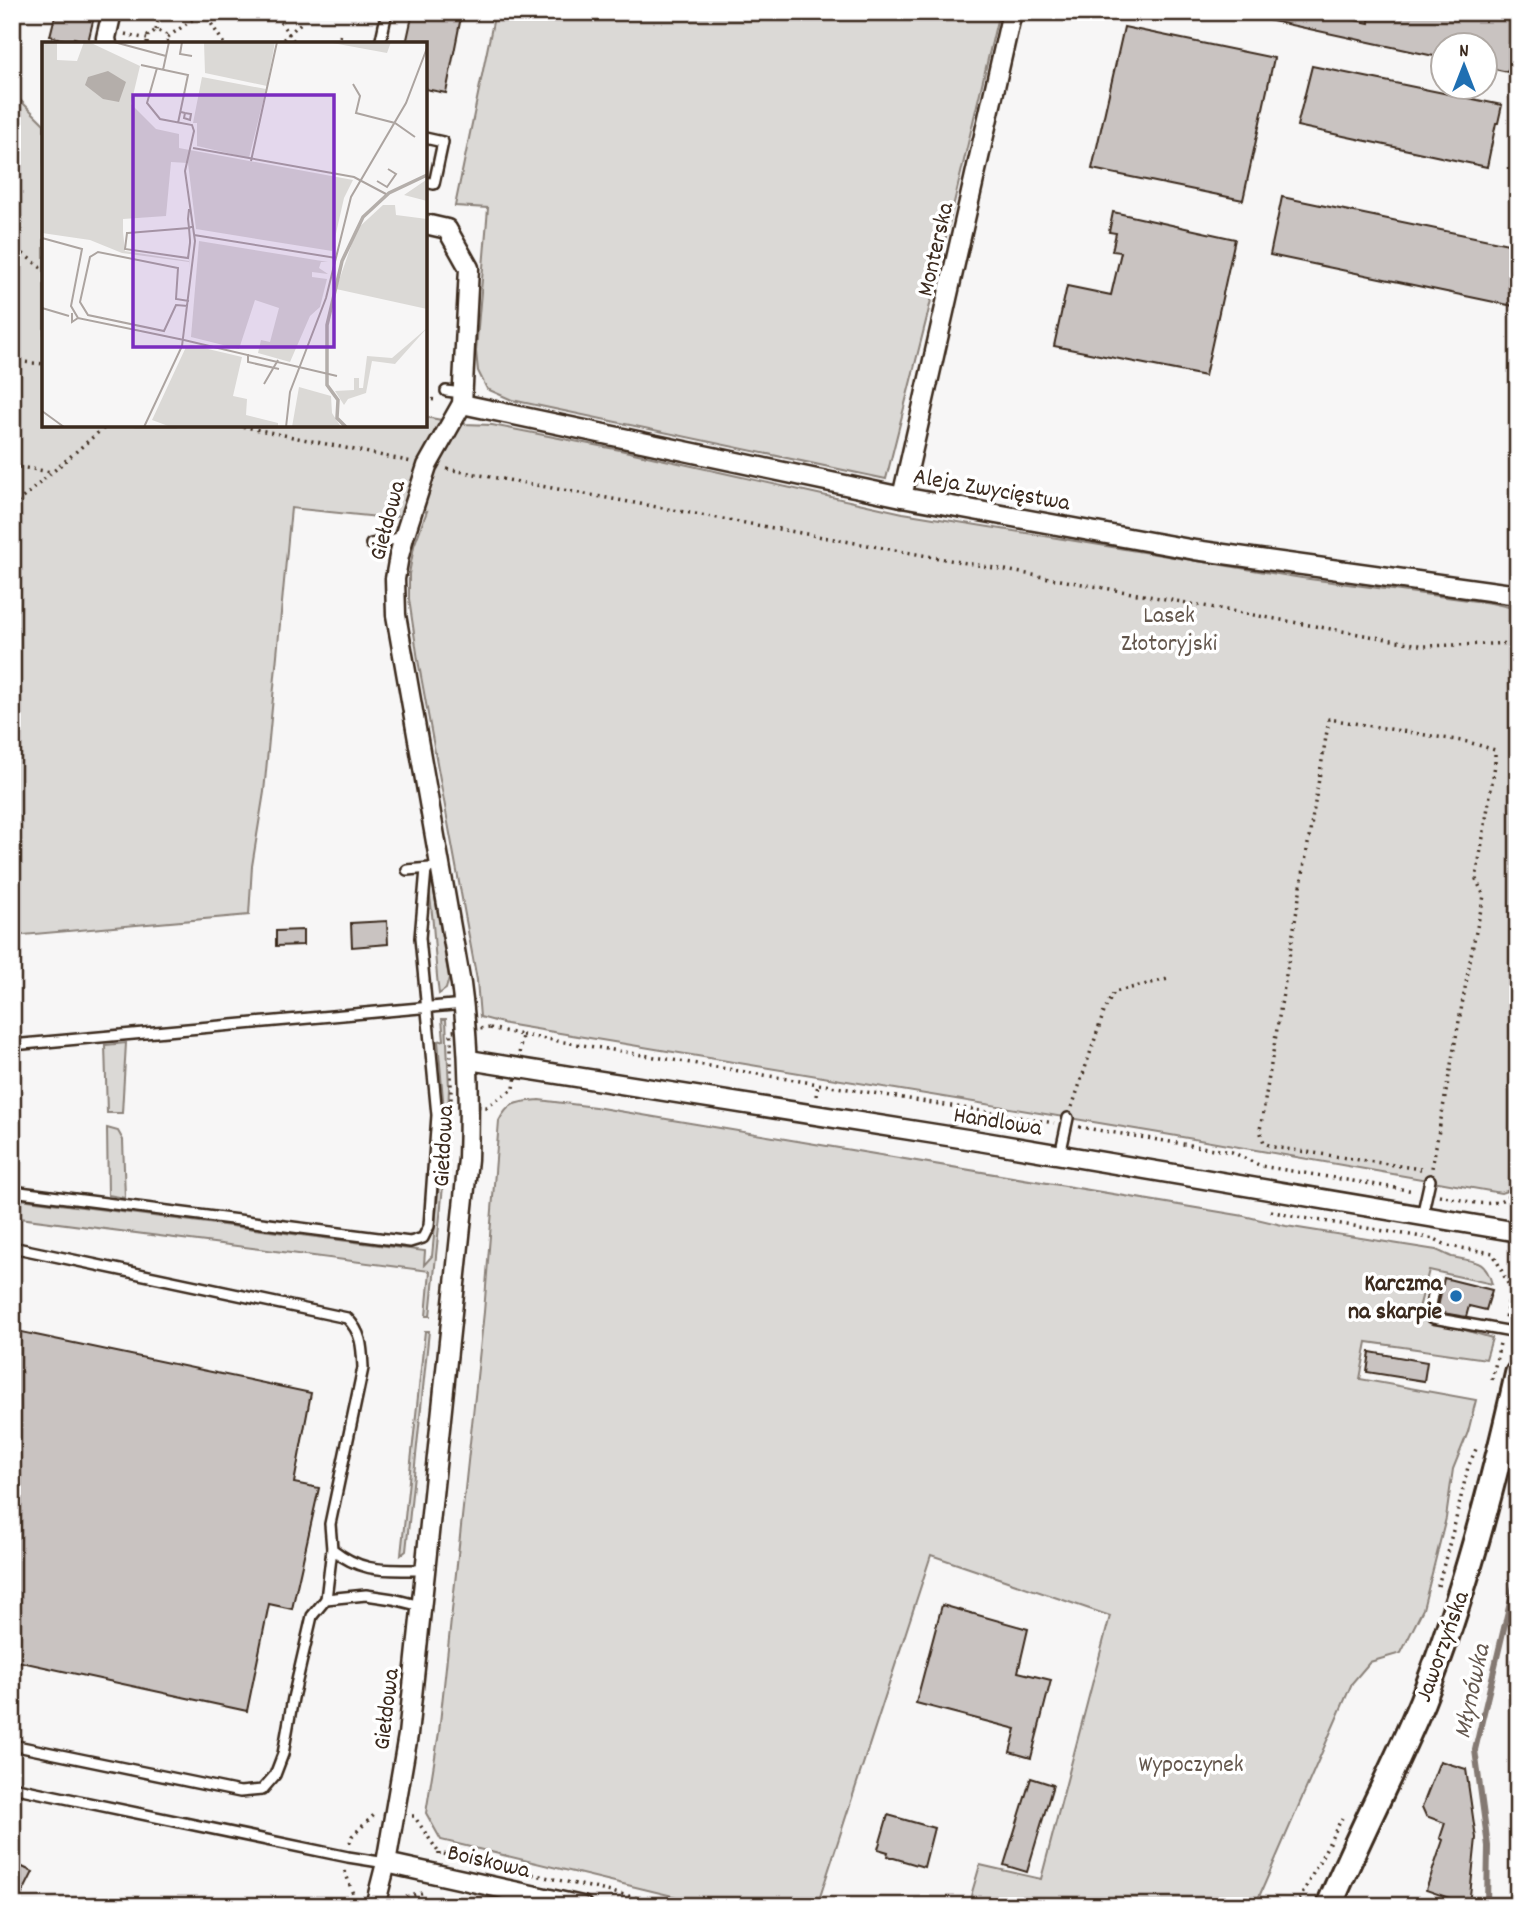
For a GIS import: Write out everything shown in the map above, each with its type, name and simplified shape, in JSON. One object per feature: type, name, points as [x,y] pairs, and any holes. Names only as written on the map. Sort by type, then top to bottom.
[{"type":"street","points":[[107,42],[112,12]]},
{"type":"street","name":"Monterska","points":[[902,497],[1012,12]]},
{"type":"street","points":[[427,224],[447,229],[470,268],[457,396]]},
{"type":"street","name":"Aleja Zwycięstwa","points":[[457,396],[902,497],[1195,550],[1518,595]]},
{"type":"street","name":"Giełdowa","points":[[375,1906],[386,1863],[408,1735],[468,1158],[469,1060],[464,1004],[433,868],[396,615],[398,556],[427,466],[457,396]]},
{"type":"street","name":"Handlowa","points":[[469,1060],[1518,1232]]},
{"type":"street","name":"Jaworzyńska","points":[[1329,1906],[1388,1781],[1448,1629],[1479,1532],[1518,1374]]},
{"type":"street","name":"Boiskowa","points":[[386,1863],[582,1906]]},
{"type":"lane","points":[[380,42],[387,12]]},
{"type":"lane","points":[[427,138],[443,142],[434,184],[427,182]]},
{"type":"lane","points":[[371,544],[404,537]]},
{"type":"lane","points":[[12,1191],[410,1242],[425,1236],[429,1226],[438,1121],[420,938],[433,868],[407,870]]},
{"type":"lane","points":[[12,1045],[464,1004]]},
{"type":"lane","points":[[1060,1155],[1067,1122]]},
{"type":"lane","points":[[1422,1216],[1431,1176]]},
{"type":"lane","points":[[12,1247],[347,1318],[357,1329],[362,1347],[363,1368],[330,1524],[332,1549],[326,1599],[312,1616],[293,1698],[284,1754],[275,1775],[262,1790],[240,1792],[12,1745]]},
{"type":"lane","points":[[1433,1295],[1429,1315],[1433,1318],[1518,1333]]},
{"type":"lane","points":[[332,1549],[348,1562],[367,1568],[425,1570]]},
{"type":"lane","points":[[326,1599],[366,1595],[421,1606]]},
{"type":"lane","points":[[12,1787],[386,1863]]},
{"type":"path","points":[[147,42],[148,36],[156,30],[160,12]]},
{"type":"path","points":[[168,37],[203,12],[223,42]]},
{"type":"path","points":[[276,16],[295,42]]},
{"type":"path","points":[[280,42],[302,22]]},
{"type":"path","points":[[156,30],[163,31],[168,42]]},
{"type":"path","points":[[339,42],[341,32]]},
{"type":"path","points":[[12,245],[42,268]]},
{"type":"path","points":[[12,361],[42,364]]},
{"type":"path","points":[[12,506],[107,427]]},
{"type":"path","points":[[245,427],[427,466],[1425,646],[1518,643]]},
{"type":"path","points":[[12,466],[52,472]]},
{"type":"path","points":[[1329,719],[1468,742],[1494,750],[1476,879],[1484,896],[1431,1176],[1273,1147],[1264,1143],[1260,1129],[1329,719]]},
{"type":"path","points":[[1067,1122],[1105,1009],[1114,992],[1168,979]]},
{"type":"path","points":[[522,1035],[1067,1122],[1232,1152],[1261,1166],[1453,1197],[1462,1202],[1499,1203],[1512,1195],[1518,1187]]},
{"type":"path","points":[[1469,1248],[1493,1253],[1511,1290],[1492,1381]]},
{"type":"path","points":[[1511,1290],[1518,1291]]},
{"type":"path","points":[[1438,1589],[1468,1467],[1478,1444]]},
{"type":"path","points":[[1296,1906],[1346,1811]]},
{"type":"green space","points":[[495,12],[999,12],[886,479],[512,400],[487,389],[478,371],[476,351],[488,208],[455,206]]},
{"type":"green space","name":"Lasek Złotoryjski","points":[[12,92],[42,122],[42,427],[427,427],[427,417],[464,424],[492,425],[620,450],[903,513],[1302,578],[1491,603],[1518,609],[1518,1179],[1516,1188],[1501,1193],[506,1024],[480,1017],[477,980],[409,599],[409,574],[414,546],[427,511],[388,518],[291,508],[264,792],[252,866],[249,915],[12,936]]},
{"type":"green space","points":[[431,883],[449,978],[446,989],[439,994],[428,885]]},
{"type":"green space","points":[[442,1019],[446,1019],[449,1088],[447,1146],[430,1316],[426,1316],[430,1271],[12,1217],[12,1198],[425,1251],[424,1265],[432,1256],[445,1122],[438,1041],[444,1040]]},
{"type":"green space","points":[[126,1043],[122,1113],[107,1113],[105,1045]]},
{"type":"green space","name":"Wypoczynek","points":[[539,1100],[595,1107],[1244,1216],[1286,1226],[1436,1250],[1482,1265],[1492,1284],[1429,1270],[1417,1316],[1492,1338],[1486,1359],[1367,1342],[1360,1379],[1476,1400],[1468,1432],[1453,1469],[1446,1518],[1423,1609],[1401,1653],[1370,1662],[1352,1683],[1255,1906],[968,1906],[980,1865],[1041,1879],[1110,1616],[931,1555],[817,1906],[714,1906],[441,1840],[426,1813],[439,1732],[484,1312],[499,1121],[511,1106]]},
{"type":"green space","points":[[107,1128],[118,1131],[123,1140],[125,1198],[108,1195]]},
{"type":"green space","points":[[425,1331],[429,1331],[406,1551],[401,1555]]},
{"type":"building","points":[[56,12],[91,12],[89,20],[93,21],[88,42],[74,38],[72,42],[50,36]]},
{"type":"building","points":[[413,12],[462,12],[446,93],[427,89],[427,42],[406,42]]},
{"type":"building","points":[[1264,12],[1319,12],[1369,23],[1370,12],[1518,12],[1508,72],[1498,70],[1498,32],[1428,32],[1428,55],[1263,19]]},
{"type":"building","points":[[1124,27],[1274,58],[1243,200],[1092,169]]},
{"type":"building","points":[[1312,66],[1428,90],[1428,102],[1487,102],[1502,105],[1487,167],[1297,126]]},
{"type":"building","points":[[1282,197],[1518,246],[1518,307],[1270,255]]},
{"type":"building","points":[[1113,212],[1235,239],[1205,376],[1054,346],[1067,286],[1111,295],[1121,252],[1112,251],[1116,233],[1109,232]]},
{"type":"building","points":[[387,921],[388,944],[352,947],[351,923]]},
{"type":"building","points":[[303,930],[303,945],[276,946],[276,931]]},
{"type":"building","points":[[1444,1278],[1492,1290],[1486,1310],[1469,1306],[1466,1317],[1437,1312]]},
{"type":"building","points":[[12,1330],[311,1393],[294,1483],[319,1488],[292,1609],[269,1604],[247,1711],[12,1660]]},
{"type":"building","points":[[1370,1352],[1427,1362],[1424,1381],[1367,1372]]},
{"type":"building","points":[[942,1605],[1028,1629],[1018,1672],[1051,1680],[1031,1758],[1010,1752],[1016,1729],[916,1703]]},
{"type":"building","points":[[1440,1761],[1466,1769],[1476,1838],[1469,1905],[1426,1890],[1443,1840],[1440,1838],[1445,1823],[1426,1816],[1422,1807]]},
{"type":"building","points":[[1031,1778],[1053,1785],[1027,1872],[1004,1865]]},
{"type":"building","points":[[888,1815],[934,1828],[924,1867],[887,1856],[888,1852],[878,1849]]},
{"type":"building","points":[[12,1862],[33,1872],[16,1906],[12,1906]]},
{"type":"waterway","name":"Młynówka","points":[[1487,1906],[1488,1846],[1475,1750],[1518,1569]]},
{"type":"place","name":"Karczma na skarpie","points":[[1456,1296]]}]
